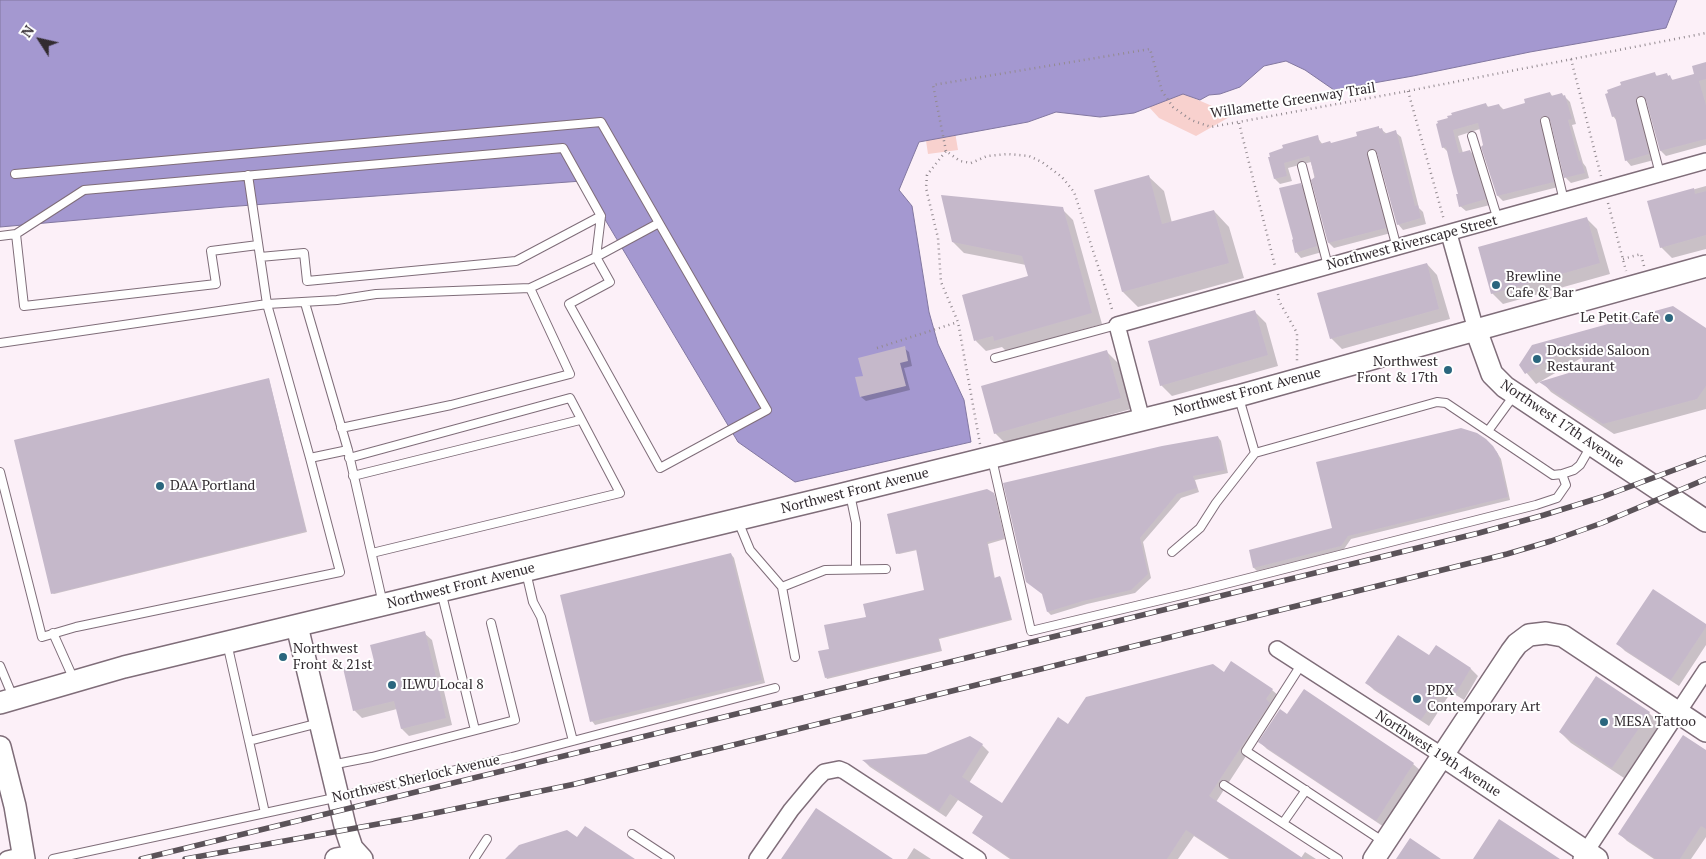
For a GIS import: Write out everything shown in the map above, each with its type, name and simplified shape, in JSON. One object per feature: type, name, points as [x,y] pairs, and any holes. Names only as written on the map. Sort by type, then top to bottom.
[{"type":"main road","name":"Northwest Front Avenue","points":[[7,701],[124,667],[384,606],[1238,396],[1706,266]]},
{"type":"main road","name":"Northwest 17th Avenue","points":[[1476,330],[1484,357],[1492,374],[1498,381],[1706,521]]},
{"type":"main road","points":[[297,626],[346,830],[352,848],[360,857]]},
{"type":"main road","points":[[1380,851],[1511,652],[1523,639],[1536,634],[1546,633],[1563,636],[1706,731]]},
{"type":"main road","points":[[0,747],[15,806],[21,857]]},
{"type":"main road","name":"Northwest 19th Avenue","points":[[1443,756],[1588,856]]},
{"type":"main road","points":[[336,859],[360,857]]},
{"type":"street","name":"Northwest Riverscape Street","points":[[1117,325],[1706,161]]},
{"type":"street","name":"Northwest 17th Avenue","points":[[1449,234],[1476,330]]},
{"type":"street","points":[[1117,325],[1142,420]]},
{"type":"street","name":"Northwest 19th Avenue","points":[[1277,650],[1443,756]]},
{"type":"street","points":[[1588,856],[1706,670]]},
{"type":"street","points":[[757,859],[791,810],[824,772],[833,770],[844,771],[978,859]]},
{"type":"lane","points":[[1641,101],[1660,174]]},
{"type":"lane","points":[[1545,121],[1564,201]]},
{"type":"lane","points":[[0,236],[16,234],[84,190],[563,148],[601,216],[596,257],[610,282],[569,304],[660,468],[767,410],[601,122],[15,174]]},
{"type":"lane","points":[[1472,136],[1498,220]]},
{"type":"lane","points":[[1372,154],[1397,248]]},
{"type":"lane","points":[[1302,166],[1328,266]]},
{"type":"lane","points":[[0,472],[42,637],[76,627],[340,572],[267,304],[248,175]]},
{"type":"lane","points":[[260,257],[304,253],[307,281],[516,261],[601,216]]},
{"type":"lane","points":[[0,343],[267,304],[305,303],[376,294],[530,288],[596,257],[660,223]]},
{"type":"lane","points":[[16,234],[24,306],[216,284],[211,250],[258,245]]},
{"type":"lane","points":[[341,428],[451,405],[570,374],[530,288]]},
{"type":"lane","points":[[305,303],[348,450],[384,606]]},
{"type":"lane","points":[[995,358],[1117,325]]},
{"type":"lane","points":[[1488,431],[1515,394]]},
{"type":"lane","points":[[1238,396],[1254,453]]},
{"type":"lane","points":[[349,458],[570,398],[620,493],[372,553]]},
{"type":"lane","points":[[1172,552],[1200,528],[1216,503],[1254,453],[1437,402],[1446,403],[1553,475],[1574,470],[1580,465],[1592,445]]},
{"type":"lane","points":[[353,476],[580,420]]},
{"type":"lane","points":[[310,458],[348,450]]},
{"type":"lane","points":[[987,459],[1011,537],[1031,631],[1190,593],[1536,505],[1557,498],[1566,485],[1562,474]]},
{"type":"lane","points":[[850,492],[856,523],[856,569]]},
{"type":"lane","points":[[737,519],[750,550],[782,587],[795,657]]},
{"type":"lane","points":[[782,587],[825,570],[886,569]]},
{"type":"lane","points":[[526,570],[533,602],[541,617],[574,741]]},
{"type":"lane","points":[[441,591],[475,730]]},
{"type":"lane","points":[[331,765],[372,757],[515,720],[491,623]]},
{"type":"lane","points":[[53,633],[74,682]]},
{"type":"lane","points":[[227,643],[265,813]]},
{"type":"lane","points":[[1301,665],[1246,750],[1306,790],[1380,851]]},
{"type":"lane","points":[[0,666],[7,701]]},
{"type":"lane","name":"Northwest Sherlock Avenue","points":[[53,859],[339,797],[512,757],[775,688]]},
{"type":"lane","points":[[249,741],[321,722]]},
{"type":"lane","points":[[1224,784],[1338,859]]},
{"type":"lane","points":[[1283,823],[1306,790]]},
{"type":"lane","points":[[632,834],[670,859]]},
{"type":"lane","points":[[474,859],[487,839]]},
{"type":"path","name":"Willamette Greenway Trail","points":[[946,151],[933,84],[1150,49],[1162,91],[1173,108],[1191,120],[1211,127],[1706,33]]},
{"type":"path","points":[[1571,59],[1624,264]]},
{"type":"path","points":[[1408,91],[1449,234]]},
{"type":"path","points":[[1239,122],[1275,260],[1279,301],[1297,333],[1296,380]]},
{"type":"path","points":[[987,459],[958,322],[941,282],[938,238],[926,188],[927,175],[946,151],[960,161],[971,163],[987,156],[1008,154],[1029,156],[1042,162],[1062,177],[1074,192],[1117,325]]},
{"type":"path","points":[[1623,259],[1641,254],[1648,282]]},
{"type":"path","points":[[877,348],[958,322]]},
{"type":"shaded area","points":[[0,0],[1677,0],[1666,28],[1530,52],[1413,76],[1334,90],[1305,70],[1286,61],[1264,66],[1240,87],[1220,94],[1209,95],[1200,100],[1183,94],[1134,113],[1100,117],[1056,112],[1028,122],[919,142],[899,190],[912,206],[929,312],[938,344],[964,400],[971,442],[795,482],[738,442],[582,181],[225,207],[0,227]]},
{"type":"shaded area","points":[[915,67],[1182,93],[1233,115],[1196,136],[1159,118],[1148,106],[951,108],[958,150],[928,154]]},
{"type":"building","points":[[1706,62],[1706,79],[1699,81],[1706,105],[1706,139],[1660,151],[1646,100],[1643,96],[1639,96],[1636,102],[1649,154],[1625,161],[1615,116],[1612,117],[1605,94],[1608,93],[1607,90],[1621,85],[1620,82],[1655,72],[1656,76],[1667,73],[1672,80],[1694,74],[1692,66]]},
{"type":"building","points":[[1550,92],[1551,96],[1562,93],[1563,96],[1565,95],[1572,119],[1568,120],[1579,161],[1581,160],[1585,173],[1564,178],[1550,120],[1547,116],[1543,116],[1540,122],[1554,182],[1497,196],[1481,147],[1483,145],[1478,123],[1453,130],[1459,153],[1470,150],[1486,199],[1459,207],[1456,194],[1458,194],[1446,147],[1442,148],[1436,124],[1438,123],[1437,121],[1448,118],[1447,116],[1452,115],[1451,113],[1486,103],[1487,107],[1499,104],[1501,110],[1525,103],[1524,99]]},
{"type":"building","points":[[1379,126],[1379,129],[1382,128],[1384,134],[1396,130],[1415,206],[1418,205],[1421,218],[1397,225],[1377,153],[1374,149],[1370,149],[1367,155],[1386,228],[1328,243],[1311,180],[1315,177],[1309,156],[1284,163],[1287,176],[1274,179],[1268,157],[1270,157],[1269,153],[1283,148],[1282,145],[1318,135],[1320,144],[1330,141],[1331,143],[1357,136],[1356,132]]},
{"type":"building","points":[[1149,175],[1162,224],[1214,210],[1229,263],[1122,292],[1094,190]]},
{"type":"building","points":[[1301,183],[1317,246],[1295,253],[1279,188]]},
{"type":"building","points":[[1694,188],[1695,194],[1706,191],[1706,235],[1660,248],[1647,201]]},
{"type":"building","points":[[941,195],[1063,207],[1092,313],[994,341],[993,336],[974,341],[962,295],[1028,276],[1022,256],[952,242]]},
{"type":"building","points":[[1587,217],[1600,263],[1491,294],[1478,247]]},
{"type":"building","points":[[1427,263],[1439,309],[1330,339],[1317,293]]},
{"type":"building","points":[[1673,306],[1706,328],[1706,386],[1697,399],[1603,424],[1539,382],[1585,368],[1578,344],[1525,374],[1519,365],[1532,345]]},
{"type":"building","points":[[1255,310],[1268,355],[1160,386],[1148,341]]},
{"type":"building","points":[[905,346],[908,361],[900,363],[906,386],[860,397],[855,377],[863,376],[858,358]]},
{"type":"building","points":[[1107,350],[1121,398],[994,434],[981,386]]},
{"type":"building","name":"DAA Portland","points":[[269,378],[306,531],[51,594],[14,440]]},
{"type":"building","points":[[1461,428],[1477,433],[1493,446],[1498,454],[1508,497],[1348,536],[1341,546],[1253,568],[1249,550],[1332,528],[1316,462]]},
{"type":"building","points":[[1218,436],[1225,470],[1193,476],[1197,488],[1177,494],[1140,538],[1148,574],[1131,590],[1083,601],[1047,612],[1042,594],[1026,582],[1003,483],[1162,446]]},
{"type":"building","points":[[987,489],[994,493],[1004,538],[987,542],[994,578],[1000,576],[1011,619],[938,638],[941,650],[825,678],[818,651],[829,649],[824,625],[866,617],[863,604],[924,590],[916,549],[896,554],[887,514]]},
{"type":"building","points":[[731,553],[762,680],[590,722],[560,595]]},
{"type":"building","points":[[1653,589],[1706,624],[1706,627],[1671,680],[1616,644]]},
{"type":"building","name":"ILWU Local 8","points":[[425,631],[446,718],[401,729],[394,701],[353,711],[343,668],[374,661],[370,645]]},
{"type":"building","points":[[1398,635],[1429,655],[1436,645],[1471,668],[1456,693],[1444,686],[1421,720],[1365,683]]},
{"type":"building","points":[[1231,661],[1273,689],[1266,699],[1270,703],[1209,796],[1304,859],[1231,859],[1186,830],[1167,859],[1012,859],[972,833],[983,816],[950,794],[939,811],[862,760],[926,754],[970,736],[983,744],[962,777],[1002,803],[1058,717],[1068,724],[1086,697],[1213,664],[1224,672]]},
{"type":"building","points":[[1596,676],[1650,712],[1612,768],[1559,732]]},
{"type":"building","points":[[1304,689],[1414,763],[1376,821],[1258,742],[1280,709],[1287,714]]},
{"type":"building","points":[[1683,735],[1706,750],[1706,829],[1701,826],[1680,859],[1656,859],[1618,834]]},
{"type":"building","points":[[816,808],[893,859],[781,859]]},
{"type":"building","points":[[1499,819],[1560,859],[1473,859]]},
{"type":"building","points":[[585,826],[635,859],[505,859],[519,845],[567,830],[577,837]]},
{"type":"building","points":[[1410,838],[1441,859],[1396,859]]},
{"type":"railway","points":[[141,859],[1479,533],[1602,497],[1706,458]]},
{"type":"railway","points":[[185,859],[411,818],[575,784],[1507,554],[1602,523],[1706,479]]},
{"type":"place","name":"Brewline Cafe & Bar","points":[[1496,285]]},
{"type":"place","name":"Le Petit Cafe","points":[[1669,318]]},
{"type":"place","name":"Dockside Saloon Restaurant","points":[[1537,359]]},
{"type":"place","name":"Northwest Front & 17th","points":[[1448,370]]},
{"type":"place","name":"DAA Portland","points":[[160,486]]},
{"type":"place","name":"Northwest Front & 21st","points":[[283,657]]},
{"type":"place","name":"ILWU Local 8","points":[[392,685]]},
{"type":"place","name":"PDX Contemporary Art","points":[[1417,699]]},
{"type":"place","name":"MESA Tattoo","points":[[1604,722]]}]
